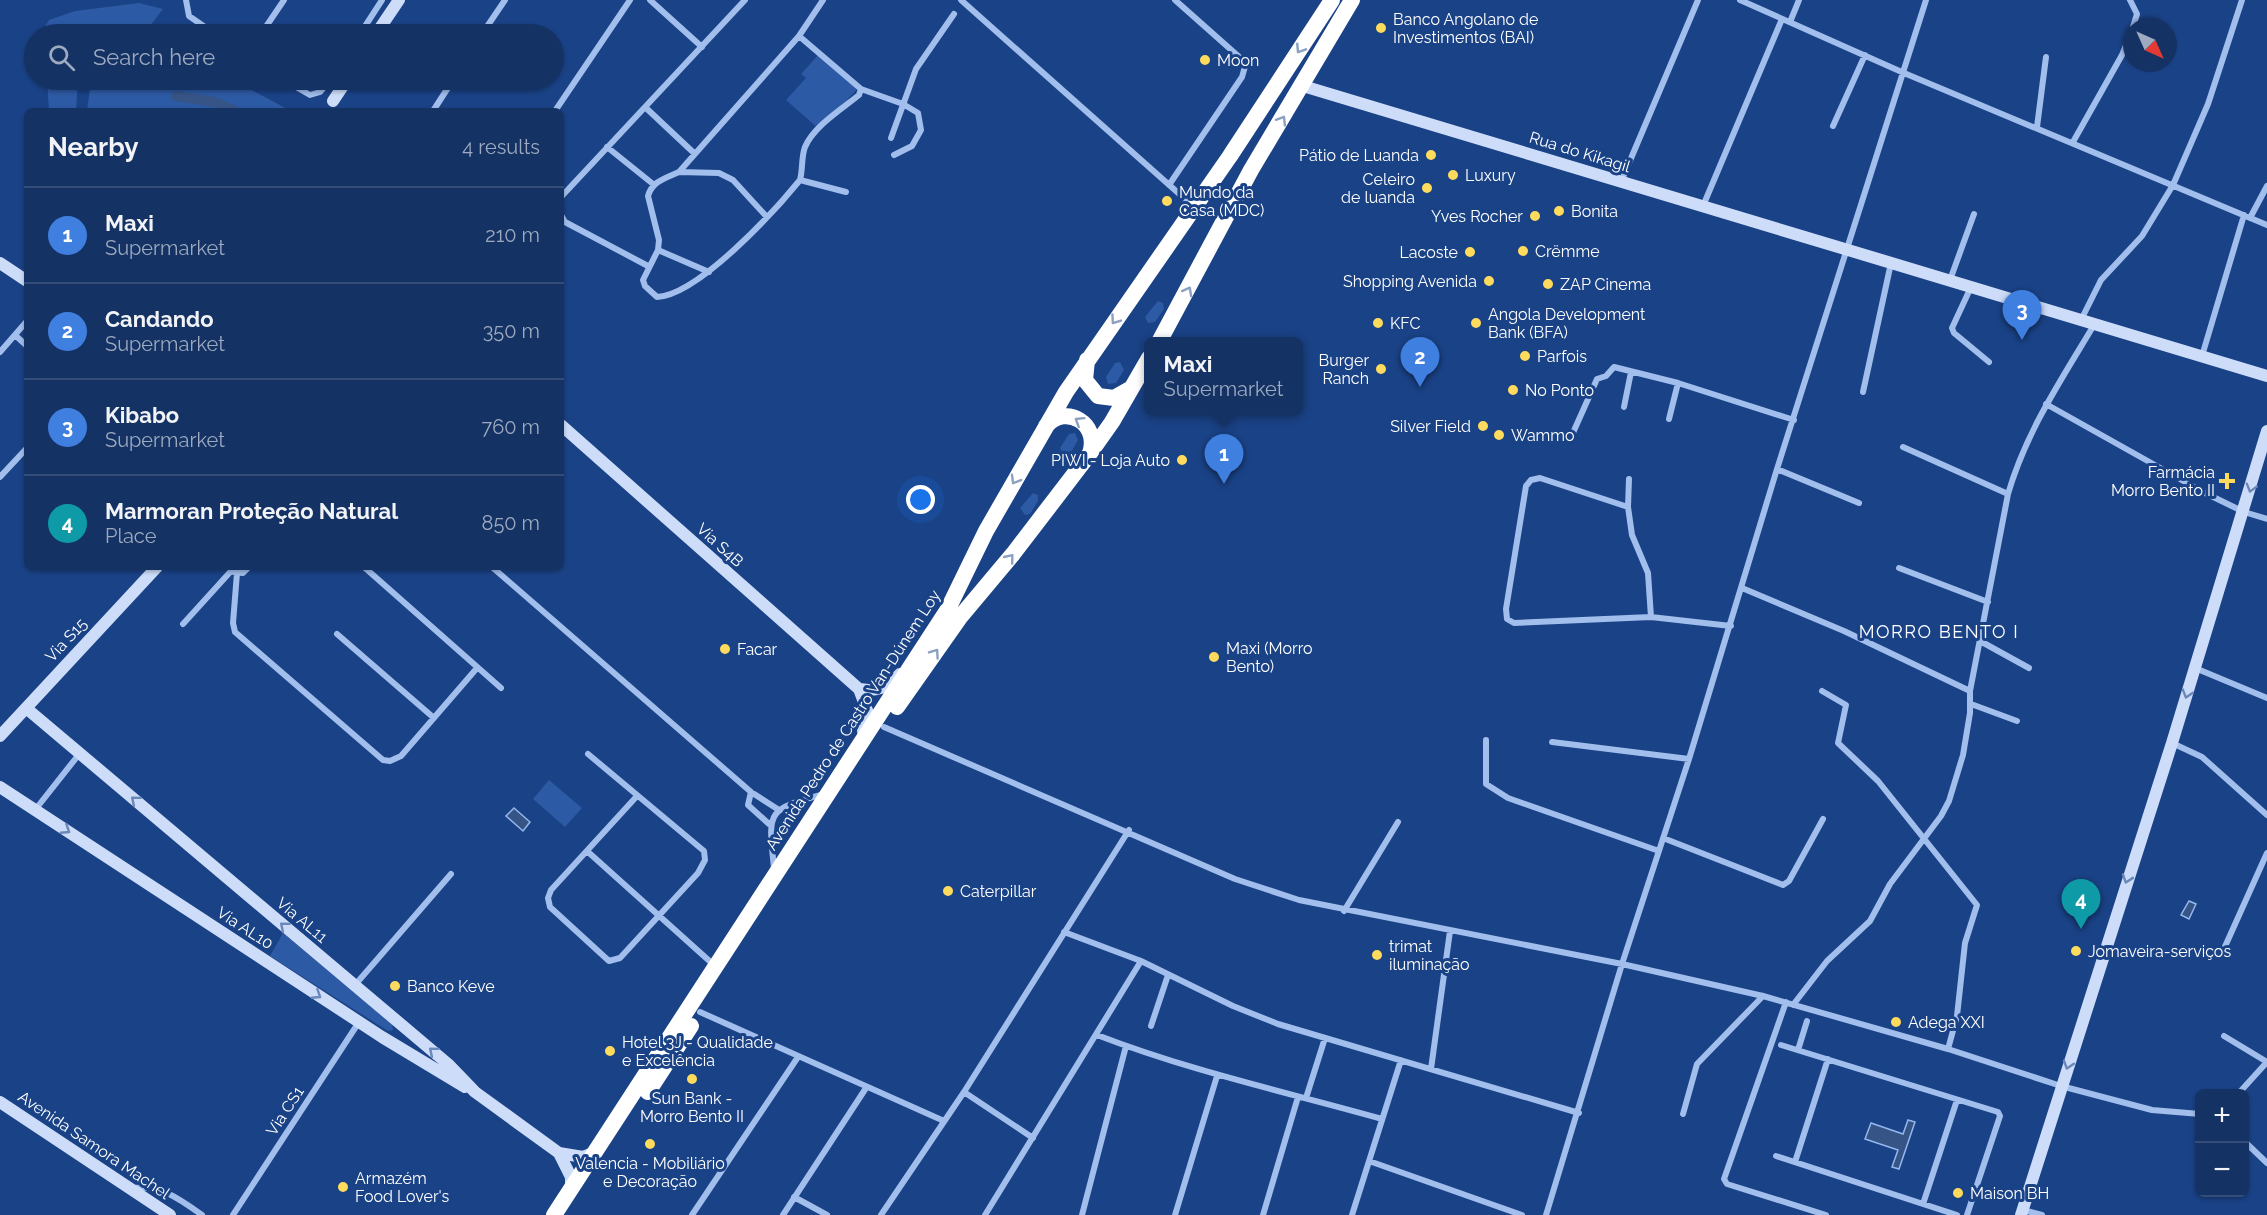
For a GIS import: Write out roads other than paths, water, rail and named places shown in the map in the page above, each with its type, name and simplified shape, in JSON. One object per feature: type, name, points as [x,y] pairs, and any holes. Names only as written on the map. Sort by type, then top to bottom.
[{"type":"highway","name":"Avenida Pedro de Castro Van-Dúnem Loy","points":[[554,1215],[948,609],[974,554],[1044,429],[1088,360],[1230,156],[1332,0]]},
{"type":"highway","points":[[1162,337],[1251,170],[1303,86],[1352,0]]},
{"type":"highway","points":[[1088,360],[1085,380],[1098,396],[1114,398],[1132,387]]},
{"type":"highway","name":"Avenida Pedro de Castro Van-Dúnem Loy","points":[[566,1215],[884,727],[961,616],[1013,554],[1088,456],[1144,367]]},
{"type":"highway","points":[[1044,429],[1060,416],[1074,417],[1082,421],[1088,427],[1092,439],[1088,456]]},
{"type":"street","points":[[186,0],[189,16],[201,24]]},
{"type":"street","points":[[268,24],[284,0]]},
{"type":"street","points":[[366,24],[382,0]]},
{"type":"street","points":[[383,24],[399,0]]},
{"type":"street","points":[[489,24],[505,0]]},
{"type":"street","points":[[557,108],[630,0]]},
{"type":"street","points":[[650,0],[702,47]]},
{"type":"street","points":[[564,194],[744,0]]},
{"type":"street","points":[[823,0],[799,36],[679,172],[653,184],[648,196],[659,240],[658,250],[643,280],[645,286],[657,297],[678,292],[709,272],[800,180],[806,145],[813,135],[859,95],[861,89]]},
{"type":"street","points":[[961,0],[1194,207]]},
{"type":"street","points":[[1169,185],[1242,77],[1246,63],[1175,0]]},
{"type":"street","points":[[1621,182],[1698,0]]},
{"type":"street","points":[[1740,0],[1904,73],[2267,225]]},
{"type":"street","points":[[1790,22],[1799,0]]},
{"type":"street","points":[[1546,1215],[1579,1113],[1622,964],[1731,626],[1777,469],[1926,0]]},
{"type":"street","points":[[2130,0],[2137,14],[2136,18]]},
{"type":"street","points":[[2081,320],[2101,279],[2142,236],[2173,186],[2208,104],[2242,0]]},
{"type":"street","points":[[891,138],[916,69],[954,14]]},
{"type":"street","points":[[1703,207],[1782,19]]},
{"type":"street","points":[[799,36],[861,89],[903,104],[918,113],[921,130],[912,146],[894,155]]},
{"type":"street","points":[[2073,142],[2123,52]]},
{"type":"street","points":[[1833,126],[1865,55]]},
{"type":"street","points":[[2037,127],[2046,57]]},
{"type":"street","name":"Rua do Kikagil","points":[[1303,86],[2267,376]]},
{"type":"street","points":[[301,90],[310,95],[322,90]]},
{"type":"street","points":[[333,101],[340,90]]},
{"type":"street","points":[[435,108],[447,90]]},
{"type":"street","points":[[645,107],[695,154]]},
{"type":"street","points":[[607,147],[653,184]]},
{"type":"street","points":[[679,172],[719,173],[733,180],[766,216]]},
{"type":"street","points":[[800,180],[846,192]]},
{"type":"street","points":[[2202,356],[2247,217],[2267,186]]},
{"type":"street","points":[[1950,281],[1974,214]]},
{"type":"street","points":[[564,220],[648,266]]},
{"type":"street","points":[[658,250],[709,272]]},
{"type":"street","points":[[0,263],[24,279]]},
{"type":"street","points":[[1863,392],[1891,263]]},
{"type":"street","points":[[1971,287],[1952,328],[1954,333],[1989,362]]},
{"type":"street","points":[[0,352],[24,324]]},
{"type":"street","points":[[1826,1215],[1727,1184],[1724,1179],[1789,1004],[1827,961],[1870,921],[1890,885],[1941,816],[1952,792],[1963,755],[1971,704],[1970,691],[2008,494],[2016,464],[2046,404],[2094,324]]},
{"type":"street","points":[[15,335],[24,343]]},
{"type":"street","points":[[1572,435],[1597,379],[1606,376],[1614,367],[1678,383],[1794,420]]},
{"type":"street","points":[[1624,407],[1631,372]]},
{"type":"street","points":[[1669,419],[1678,383]]},
{"type":"street","points":[[2046,404],[2099,436],[2244,512],[2267,519]]},
{"type":"street","name":"Via S4B","points":[[564,428],[859,688]]},
{"type":"street","points":[[2042,1215],[2022,1212],[2172,743],[2267,431]]},
{"type":"street","points":[[1903,447],[2008,494]]},
{"type":"street","points":[[0,477],[24,451]]},
{"type":"street","points":[[1777,469],[1859,503]]},
{"type":"street","points":[[1628,507],[1540,478],[1531,480],[1526,486],[1505,614],[1514,623],[1651,617],[1731,626]]},
{"type":"street","points":[[1629,478],[1628,507],[1632,535],[1648,573],[1651,617]]},
{"type":"street","points":[[1899,568],[1988,602]]},
{"type":"street","name":"Via S15","points":[[0,736],[154,570]]},
{"type":"street","points":[[183,624],[233,570]]},
{"type":"street","points":[[233,570],[235,632],[379,758],[390,761],[397,759],[477,668]]},
{"type":"street","points":[[367,570],[501,688]]},
{"type":"street","points":[[495,570],[751,792],[779,810]]},
{"type":"street","points":[[1742,588],[1844,631],[1970,691]]},
{"type":"street","points":[[337,634],[434,718]]},
{"type":"street","points":[[1980,641],[2029,668]]},
{"type":"street","points":[[844,766],[867,722],[868,713],[859,688],[877,690],[886,687],[920,652]]},
{"type":"street","points":[[2195,668],[2267,698]]},
{"type":"street","points":[[1822,691],[1846,705],[1838,743],[1878,781],[1977,905],[1965,943],[1957,1016],[1948,1049]]},
{"type":"street","points":[[1971,704],[2017,721]]},
{"type":"street","name":"Via AL11","points":[[27,708],[448,1064],[475,1092],[559,1153]]},
{"type":"street","points":[[884,727],[1266,891],[1344,911],[1622,964],[1763,996],[1948,1049],[2061,1086],[2152,1110],[2195,1114]]},
{"type":"street","points":[[1486,740],[1486,784],[1492,789],[1508,798],[1659,851]]},
{"type":"street","points":[[1552,742],[1689,759]]},
{"type":"street","points":[[2172,743],[2202,757],[2267,815]]},
{"type":"street","points":[[35,810],[80,753]]},
{"type":"street","points":[[588,754],[704,851],[704,866],[621,958],[609,961],[550,907],[548,898],[551,890],[637,796]]},
{"type":"street","name":"Via AL10","points":[[0,787],[442,1076],[475,1092]]},
{"type":"street","points":[[751,792],[748,805],[769,824],[775,876]]},
{"type":"street","points":[[769,824],[779,810],[788,804],[827,793]]},
{"type":"street","points":[[1663,838],[1783,885],[1789,881],[1823,819]]},
{"type":"street","points":[[1344,911],[1398,822]]},
{"type":"street","points":[[881,1215],[964,1092],[1129,831]]},
{"type":"street","points":[[587,851],[716,966]]},
{"type":"street","points":[[2223,951],[2267,853]]},
{"type":"street","points":[[354,986],[451,874]]},
{"type":"street","points":[[1431,1069],[1450,931]]},
{"type":"street","points":[[1064,932],[1141,961],[1233,1006],[1278,1024],[1579,1113]]},
{"type":"street","points":[[985,1215],[1141,961]]},
{"type":"street","points":[[1151,1026],[1168,975]]},
{"type":"street","points":[[1683,1114],[1697,1064],[1763,996]]},
{"type":"street","points":[[700,1012],[866,1088],[944,1120]]},
{"type":"street","points":[[382,1037],[390,1037],[396,1033],[396,1020]]},
{"type":"street","points":[[1798,1050],[1807,1021]]},
{"type":"street","name":"Via CS1","points":[[233,1215],[358,1022]]},
{"type":"street","points":[[1097,1035],[1126,1047],[1217,1076],[1382,1119]]},
{"type":"street","points":[[2224,1036],[2267,1062],[2243,1089]]},
{"type":"street","points":[[1306,1098],[1325,1038]]},
{"type":"street","points":[[1781,1045],[2000,1113],[1967,1215]]},
{"type":"street","points":[[1082,1215],[1126,1047]]},
{"type":"street","points":[[692,1215],[798,1057]]},
{"type":"street","points":[[1795,1162],[1828,1059]]},
{"type":"street","points":[[1352,1215],[1401,1060]]},
{"type":"street","points":[[1175,1215],[1217,1076]]},
{"type":"street","points":[[783,1215],[866,1088]]},
{"type":"street","points":[[964,1092],[1033,1138]]},
{"type":"street","points":[[1263,1215],[1298,1097]]},
{"type":"street","points":[[1923,1204],[1957,1100]]},
{"type":"street","name":"Avenida Samora Machel","points":[[0,1102],[170,1215]]},
{"type":"street","points":[[2246,1143],[2267,1163]]},
{"type":"street","points":[[559,1153],[583,1157],[595,1152]]},
{"type":"street","points":[[559,1153],[571,1177],[571,1190]]},
{"type":"street","points":[[1776,1156],[1957,1215]]},
{"type":"street","points":[[1369,1161],[1522,1215]]},
{"type":"street","points":[[130,1188],[145,1186],[159,1190],[202,1215]]},
{"type":"street","points":[[794,1197],[827,1215]]},
{"type":"waterway","points":[[176,96],[215,102],[228,108]]},
{"type":"place","name":"Banco Angolano de Investimentos (BAI)","points":[[1381,28]]},
{"type":"place","name":"Moon","points":[[1205,60]]},
{"type":"place","name":"Pátio de Luanda","points":[[1431,155]]},
{"type":"place","name":"Luxury","points":[[1453,175]]},
{"type":"place","name":"Celeiro de luanda","points":[[1427,188]]},
{"type":"place","name":"Mundo da Casa (MDC)","points":[[1167,201]]},
{"type":"place","name":"Bonita","points":[[1559,211]]},
{"type":"place","name":"Yves Rocher","points":[[1535,216]]},
{"type":"place","name":"Crëmme","points":[[1523,251]]},
{"type":"place","name":"Lacoste","points":[[1470,252]]},
{"type":"place","name":"Shopping Avenida","points":[[1489,281]]},
{"type":"place","name":"ZAP Cinema","points":[[1548,284]]},
{"type":"place","name":"KFC","points":[[1378,323]]},
{"type":"place","name":"Angola Development Bank (BFA)","points":[[1476,323]]},
{"type":"place","name":"Kibabo","points":[[2022,340]]},
{"type":"place","name":"Parfois","points":[[1525,356]]},
{"type":"place","name":"Burger Ranch","points":[[1381,369]]},
{"type":"place","name":"Candando","points":[[1420,387]]},
{"type":"place","name":"No Ponto","points":[[1513,390]]},
{"type":"place","name":"Silver Field","points":[[1483,426]]},
{"type":"place","name":"Wammo","points":[[1499,435]]},
{"type":"place","name":"PIWI - Loja Auto","points":[[1182,460]]},
{"type":"place","name":"Farmácia Morro Bento II","points":[[2227,481]]},
{"type":"place","name":"Maxi","points":[[1224,484]]},
{"type":"place","name":"Facar","points":[[725,649]]},
{"type":"place","name":"Maxi (Morro Bento)","points":[[1214,657]]},
{"type":"place","name":"Caterpillar","points":[[948,891]]},
{"type":"place","name":"Marmoran Proteção Natural","points":[[2081,929]]},
{"type":"place","name":"Jomaveira-serviços","points":[[2076,951]]},
{"type":"place","name":"trimat iluminação","points":[[1377,955]]},
{"type":"place","name":"Banco Keve","points":[[395,986]]},
{"type":"place","name":"Adega XXI","points":[[1896,1022]]},
{"type":"place","name":"Hotel 3J - Qualidade e Excelência","points":[[610,1051]]},
{"type":"place","name":"Sun Bank - Morro Bento II","points":[[692,1079]]},
{"type":"place","name":"Valencia - Mobiliário e Decoração","points":[[650,1144]]},
{"type":"place","name":"Armazém Food Lover's","points":[[343,1187]]},
{"type":"place","name":"Maison BH","points":[[1958,1193]]},
{"type":"district","name":"MORRO BENTO I","points":[[1939,631]]}]
